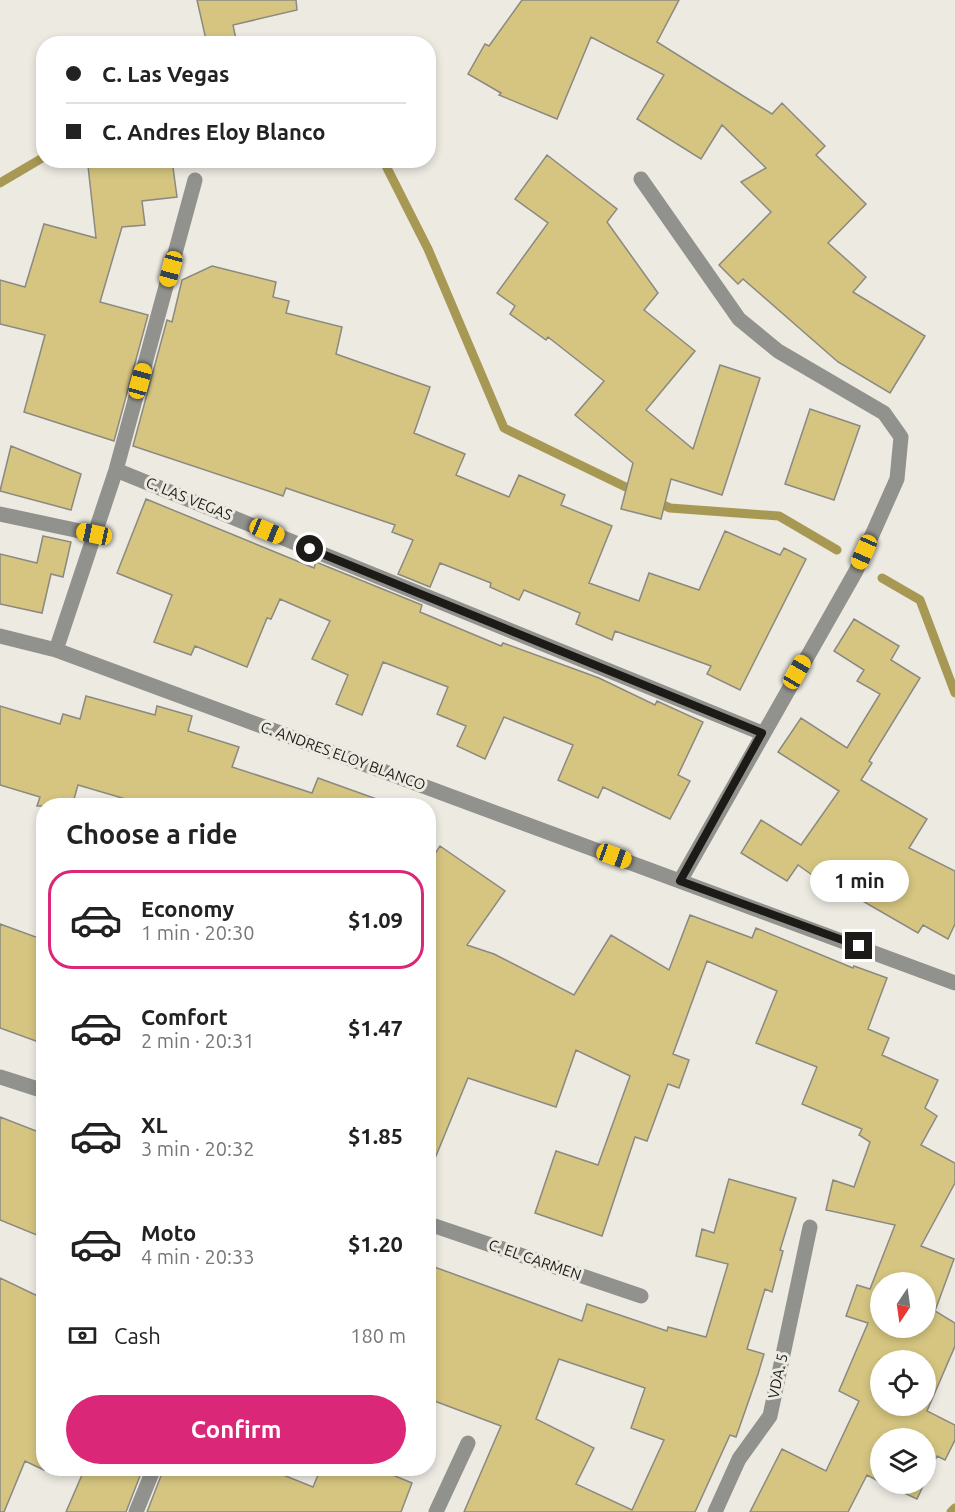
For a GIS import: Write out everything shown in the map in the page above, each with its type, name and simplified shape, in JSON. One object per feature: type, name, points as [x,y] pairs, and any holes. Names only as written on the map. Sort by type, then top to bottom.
[{"type":"street","points":[[641,179],[739,319],[778,351],[884,413],[901,437],[897,479],[856,571],[680,881]]},
{"type":"street","points":[[56,650],[116,470],[195,180]]},
{"type":"street","name":"C. LAS VEGAS","points":[[116,470],[762,733]]},
{"type":"street","points":[[0,514],[94,534]]},
{"type":"street","name":"C. ANDRES ELOY BLANCO","points":[[0,636],[56,650],[955,983]]},
{"type":"street","points":[[0,1077],[36,1088]]},
{"type":"street","name":"C. EL CARMEN","points":[[436,1226],[641,1296]]},
{"type":"street","name":"VDA. 5","points":[[715,1512],[739,1459],[770,1416],[810,1227]]},
{"type":"street","points":[[436,1512],[468,1443]]},
{"type":"street","points":[[136,1512],[151,1476]]},
{"type":"building","points":[[197,0],[296,0],[297,10],[233,25],[235,36],[205,36]]},
{"type":"building","points":[[522,0],[679,0],[657,42],[772,114],[782,103],[825,146],[816,155],[866,204],[828,243],[866,277],[853,292],[925,336],[890,393],[838,362],[743,279],[738,284],[719,265],[771,212],[741,182],[766,168],[722,125],[701,159],[637,119],[664,75],[591,37],[557,119],[499,95],[501,93],[468,74],[485,44],[489,46]]},
{"type":"building","points":[[547,155],[617,209],[607,222],[658,293],[644,310],[695,351],[646,410],[693,449],[720,365],[760,378],[722,495],[671,479],[661,519],[621,509],[633,463],[575,415],[604,381],[548,337],[546,340],[510,314],[515,306],[497,293],[548,223],[515,199]]},
{"type":"building","points":[[88,168],[173,168],[177,197],[142,201],[145,225],[122,227],[100,302],[148,315],[114,441],[24,412],[45,335],[0,324],[0,280],[25,287],[44,224],[96,238]]},
{"type":"building","points":[[212,266],[276,282],[273,297],[289,301],[286,313],[342,327],[336,354],[430,387],[414,433],[465,454],[456,475],[509,497],[519,475],[565,495],[561,505],[612,526],[589,583],[639,601],[649,573],[699,590],[725,531],[780,555],[784,548],[806,559],[740,690],[707,674],[711,666],[615,631],[612,640],[576,624],[580,613],[524,590],[519,600],[490,587],[491,583],[440,563],[430,587],[398,574],[413,540],[392,532],[395,525],[286,488],[283,496],[133,446],[167,320],[172,322],[182,280]]},
{"type":"building","points":[[810,409],[860,426],[834,500],[785,484]]},
{"type":"building","points":[[11,446],[81,474],[71,510],[0,491]]},
{"type":"building","points":[[146,499],[314,568],[316,562],[422,605],[420,612],[501,646],[503,643],[599,678],[655,705],[657,701],[703,722],[678,775],[690,781],[670,819],[603,787],[598,798],[558,780],[573,745],[504,717],[485,759],[457,746],[466,726],[437,714],[448,687],[383,662],[362,715],[336,704],[348,675],[312,659],[330,621],[280,599],[271,619],[267,618],[247,667],[195,646],[191,655],[154,642],[172,595],[117,573]]},
{"type":"building","points":[[43,536],[71,542],[63,577],[51,574],[42,613],[0,604],[0,554],[37,563]]},
{"type":"building","points":[[854,619],[899,646],[891,660],[920,678],[869,761],[872,763],[861,780],[927,819],[909,848],[955,871],[955,924],[948,939],[923,925],[918,933],[835,885],[832,889],[798,865],[787,881],[741,853],[761,820],[801,845],[839,791],[778,752],[801,718],[847,748],[880,694],[857,681],[864,670],[834,651]]},
{"type":"building","points":[[86,696],[155,715],[157,706],[192,716],[188,731],[239,747],[232,767],[312,793],[318,778],[374,798],[122,798],[78,785],[74,798],[40,798],[0,785],[0,706],[60,724],[63,714],[80,719]]},
{"type":"building","points":[[440,846],[505,891],[467,945],[494,954],[574,995],[611,935],[669,970],[690,915],[752,938],[756,928],[853,968],[854,966],[887,978],[868,1029],[889,1038],[882,1055],[938,1080],[925,1108],[937,1116],[921,1145],[955,1163],[955,1183],[921,1246],[954,1259],[936,1308],[936,1272],[877,1272],[895,1225],[826,1210],[833,1180],[854,1187],[870,1142],[859,1135],[862,1129],[802,1104],[817,1067],[756,1043],[777,991],[707,961],[673,1054],[689,1060],[679,1088],[668,1084],[647,1141],[635,1137],[602,1236],[535,1213],[556,1151],[598,1165],[630,1076],[576,1050],[556,1107],[468,1078],[436,1156],[436,852]]},
{"type":"building","points":[[0,924],[36,937],[36,1041],[0,1028]]},
{"type":"building","points":[[0,1117],[36,1131],[36,1235],[0,1220]]},
{"type":"building","points":[[729,1179],[796,1198],[780,1250],[783,1251],[772,1292],[765,1289],[747,1349],[764,1354],[758,1374],[736,1437],[730,1435],[695,1512],[464,1512],[501,1426],[436,1402],[436,1268],[582,1321],[587,1304],[667,1331],[668,1327],[706,1337],[728,1264],[696,1256],[702,1229],[714,1233]],"holes":[[[559,1359],[645,1388],[631,1428],[664,1440],[632,1510],[576,1484],[594,1448],[536,1419]]]},
{"type":"building","points":[[0,1278],[36,1295],[36,1466],[25,1461],[4,1512],[0,1512]]},
{"type":"building","points":[[857,1285],[870,1289],[870,1338],[936,1338],[936,1312],[955,1323],[955,1346],[936,1390],[936,1350],[870,1350],[870,1416],[936,1416],[955,1425],[955,1440],[945,1460],[937,1456],[936,1458],[936,1428],[870,1428],[870,1477],[867,1475],[848,1512],[750,1512],[782,1449],[826,1471],[859,1401],[839,1391],[868,1323],[846,1316]]},
{"type":"building","points":[[82,1476],[140,1476],[126,1512],[66,1512]]},
{"type":"building","points":[[161,1476],[286,1476],[313,1487],[318,1476],[395,1476],[412,1483],[401,1512],[147,1512]]},
{"type":"building","points":[[906,1494],[919,1494],[917,1499]]},
{"type":"waterway","points":[[0,183],[36,162]]},
{"type":"waterway","points":[[387,168],[428,249],[504,428],[638,493]]},
{"type":"waterway","points":[[656,502],[670,508],[779,516],[837,550]]},
{"type":"waterway","points":[[882,578],[920,600],[955,693]]},
{"type":"waterway","points":[[951,1512],[955,1508]]},
{"type":"route","points":[[310,549],[762,733],[680,881],[859,946]]}]
